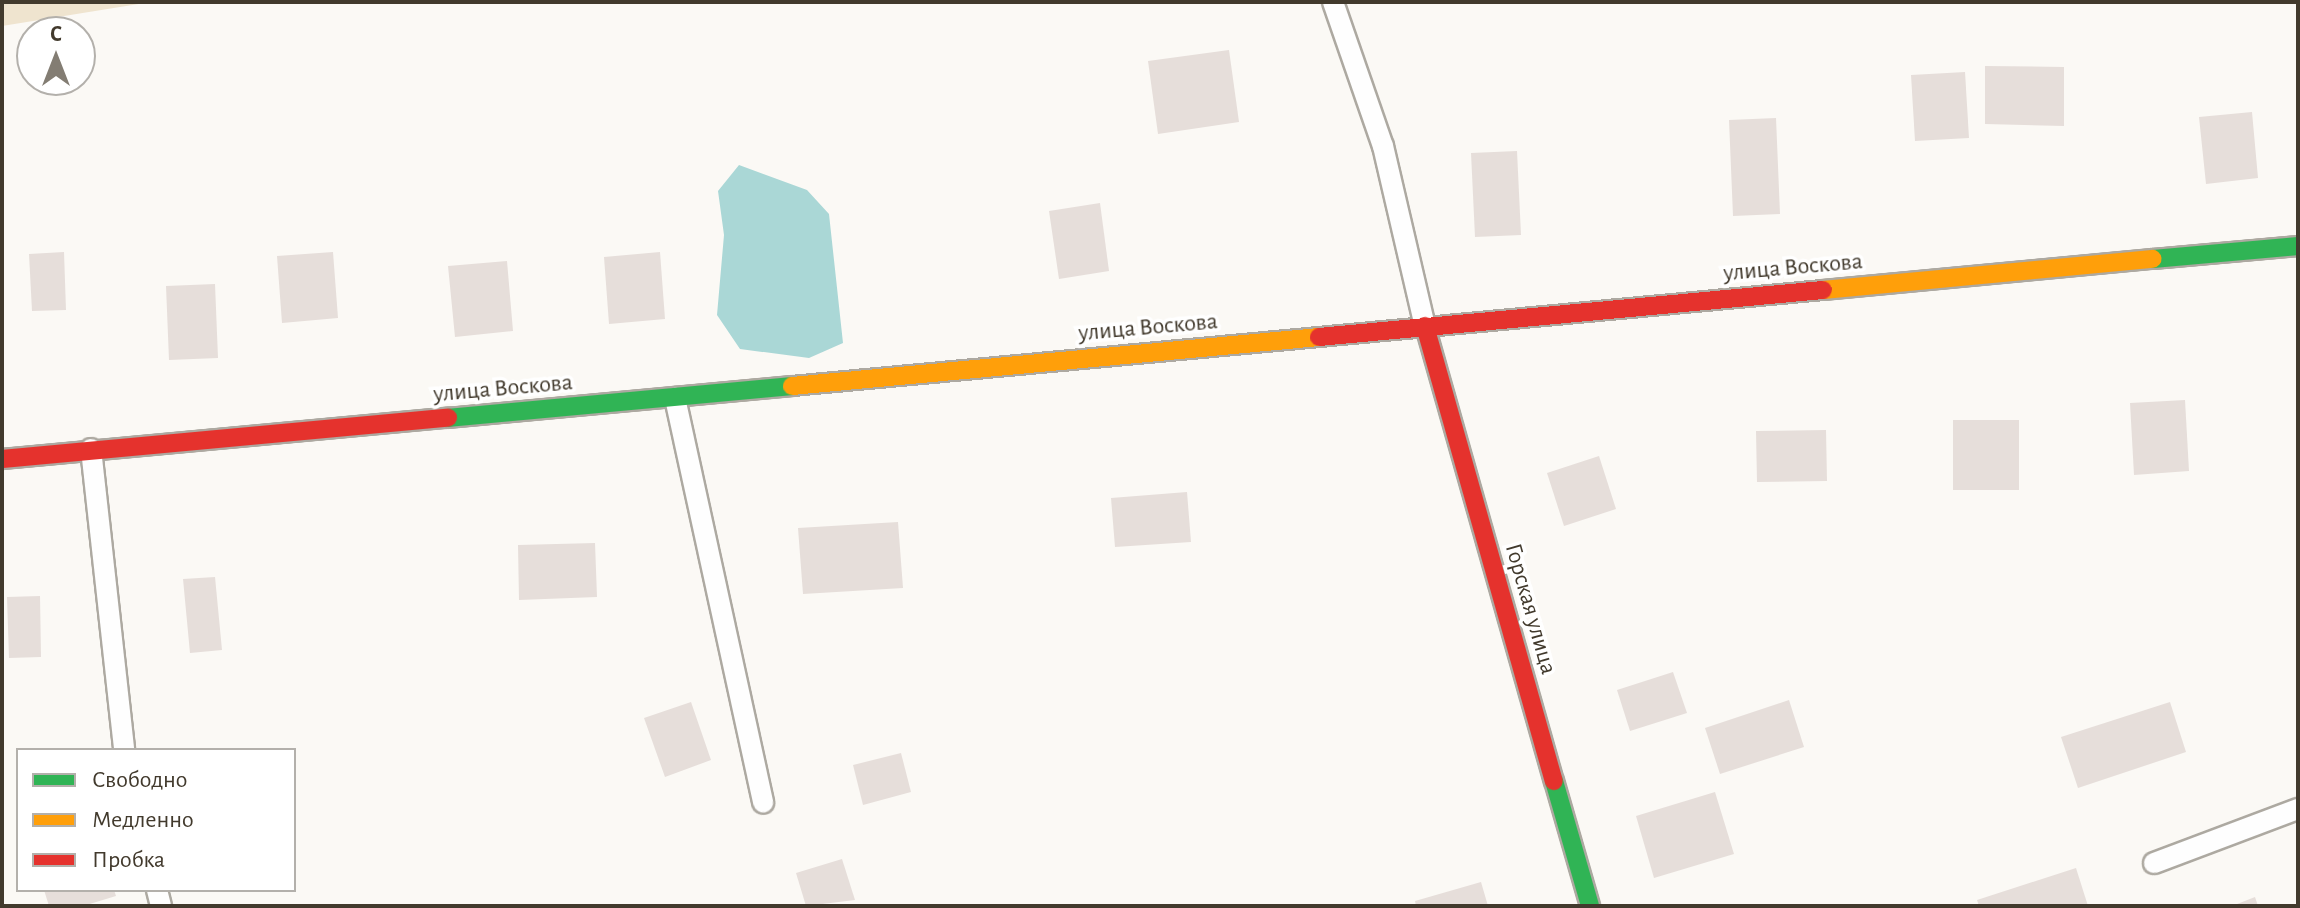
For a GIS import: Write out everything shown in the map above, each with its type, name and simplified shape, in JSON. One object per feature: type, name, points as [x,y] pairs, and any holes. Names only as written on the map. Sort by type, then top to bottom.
[{"type":"street","name":"улица Воскова","points":[[2,459],[2298,246]]},
{"type":"street","name":"Горская улица","points":[[1425,326],[1590,906]]},
{"type":"lane","points":[[1333,2],[1383,146],[1425,326]]},
{"type":"lane","points":[[675,398],[763,803]]},
{"type":"lane","points":[[91,449],[124,748]]},
{"type":"lane","points":[[2154,863],[2298,809]]},
{"type":"shaded area","points":[[2,2],[151,2],[64,16],[16,16],[16,24],[2,26]]},
{"type":"water","points":[[739,165],[807,190],[829,214],[843,343],[809,358],[740,349],[717,315],[724,235],[718,191]]},
{"type":"building","points":[[1229,50],[1239,122],[1158,134],[1148,61]]},
{"type":"building","points":[[1985,66],[2064,67],[2064,126],[1985,124]]},
{"type":"building","points":[[1965,72],[1969,138],[1915,141],[1911,75]]},
{"type":"building","points":[[2252,112],[2258,178],[2206,184],[2199,117]]},
{"type":"building","points":[[1776,118],[1780,214],[1733,216],[1729,120]]},
{"type":"building","points":[[1517,151],[1521,235],[1475,237],[1471,153]]},
{"type":"building","points":[[1100,203],[1109,271],[1059,279],[1049,211]]},
{"type":"building","points":[[64,252],[66,310],[32,311],[29,254]]},
{"type":"building","points":[[333,252],[338,318],[282,323],[277,256]]},
{"type":"building","points":[[660,252],[665,319],[609,324],[604,257]]},
{"type":"building","points":[[507,261],[513,331],[455,337],[448,266]]},
{"type":"building","points":[[215,284],[218,358],[169,360],[166,286]]},
{"type":"building","points":[[2185,400],[2189,471],[2134,475],[2130,403]]},
{"type":"building","points":[[1953,420],[2019,420],[2019,490],[1953,490]]},
{"type":"building","points":[[1826,430],[1827,481],[1757,482],[1756,431]]},
{"type":"building","points":[[1599,456],[1616,509],[1564,526],[1547,473]]},
{"type":"building","points":[[1187,492],[1191,542],[1115,547],[1111,498]]},
{"type":"building","points":[[898,522],[903,588],[803,594],[798,528]]},
{"type":"building","points":[[595,543],[597,597],[519,600],[518,545]]},
{"type":"building","points":[[215,577],[222,650],[190,653],[183,579]]},
{"type":"building","points":[[40,596],[41,657],[9,658],[7,597]]},
{"type":"building","points":[[1673,672],[1687,713],[1630,731],[1617,690]]},
{"type":"building","points":[[1789,700],[1804,747],[1720,774],[1705,728]]},
{"type":"building","points":[[691,702],[711,760],[665,777],[644,718]]},
{"type":"building","points":[[2170,702],[2186,752],[2078,788],[2061,737]]},
{"type":"building","points":[[901,753],[911,792],[863,805],[853,765]]},
{"type":"building","points":[[1715,792],[1734,854],[1654,878],[1636,816]]},
{"type":"building","points":[[842,859],[855,900],[806,906],[796,873]]},
{"type":"building","points":[[2076,868],[2088,906],[1979,906],[1977,900]]},
{"type":"building","points":[[1481,882],[1488,906],[1416,906],[1415,901]]},
{"type":"building","points":[[45,892],[115,892],[116,896],[83,906],[49,906]]},
{"type":"building","points":[[2255,897],[2258,906],[2232,906]]},
{"type":"traffic: fast","points":[[2153,259],[2298,246]]},
{"type":"traffic: fast","points":[[448,418],[792,386]]},
{"type":"traffic: fast","points":[[1554,781],[1590,906]]},
{"type":"traffic: slow","points":[[1823,290],[2153,259]]},
{"type":"traffic: slow","points":[[792,386],[1319,337]]},
{"type":"traffic: jam","points":[[1319,337],[1823,290]]},
{"type":"traffic: jam","points":[[1425,326],[1554,781]]},
{"type":"traffic: jam","points":[[2,459],[448,418]]}]
